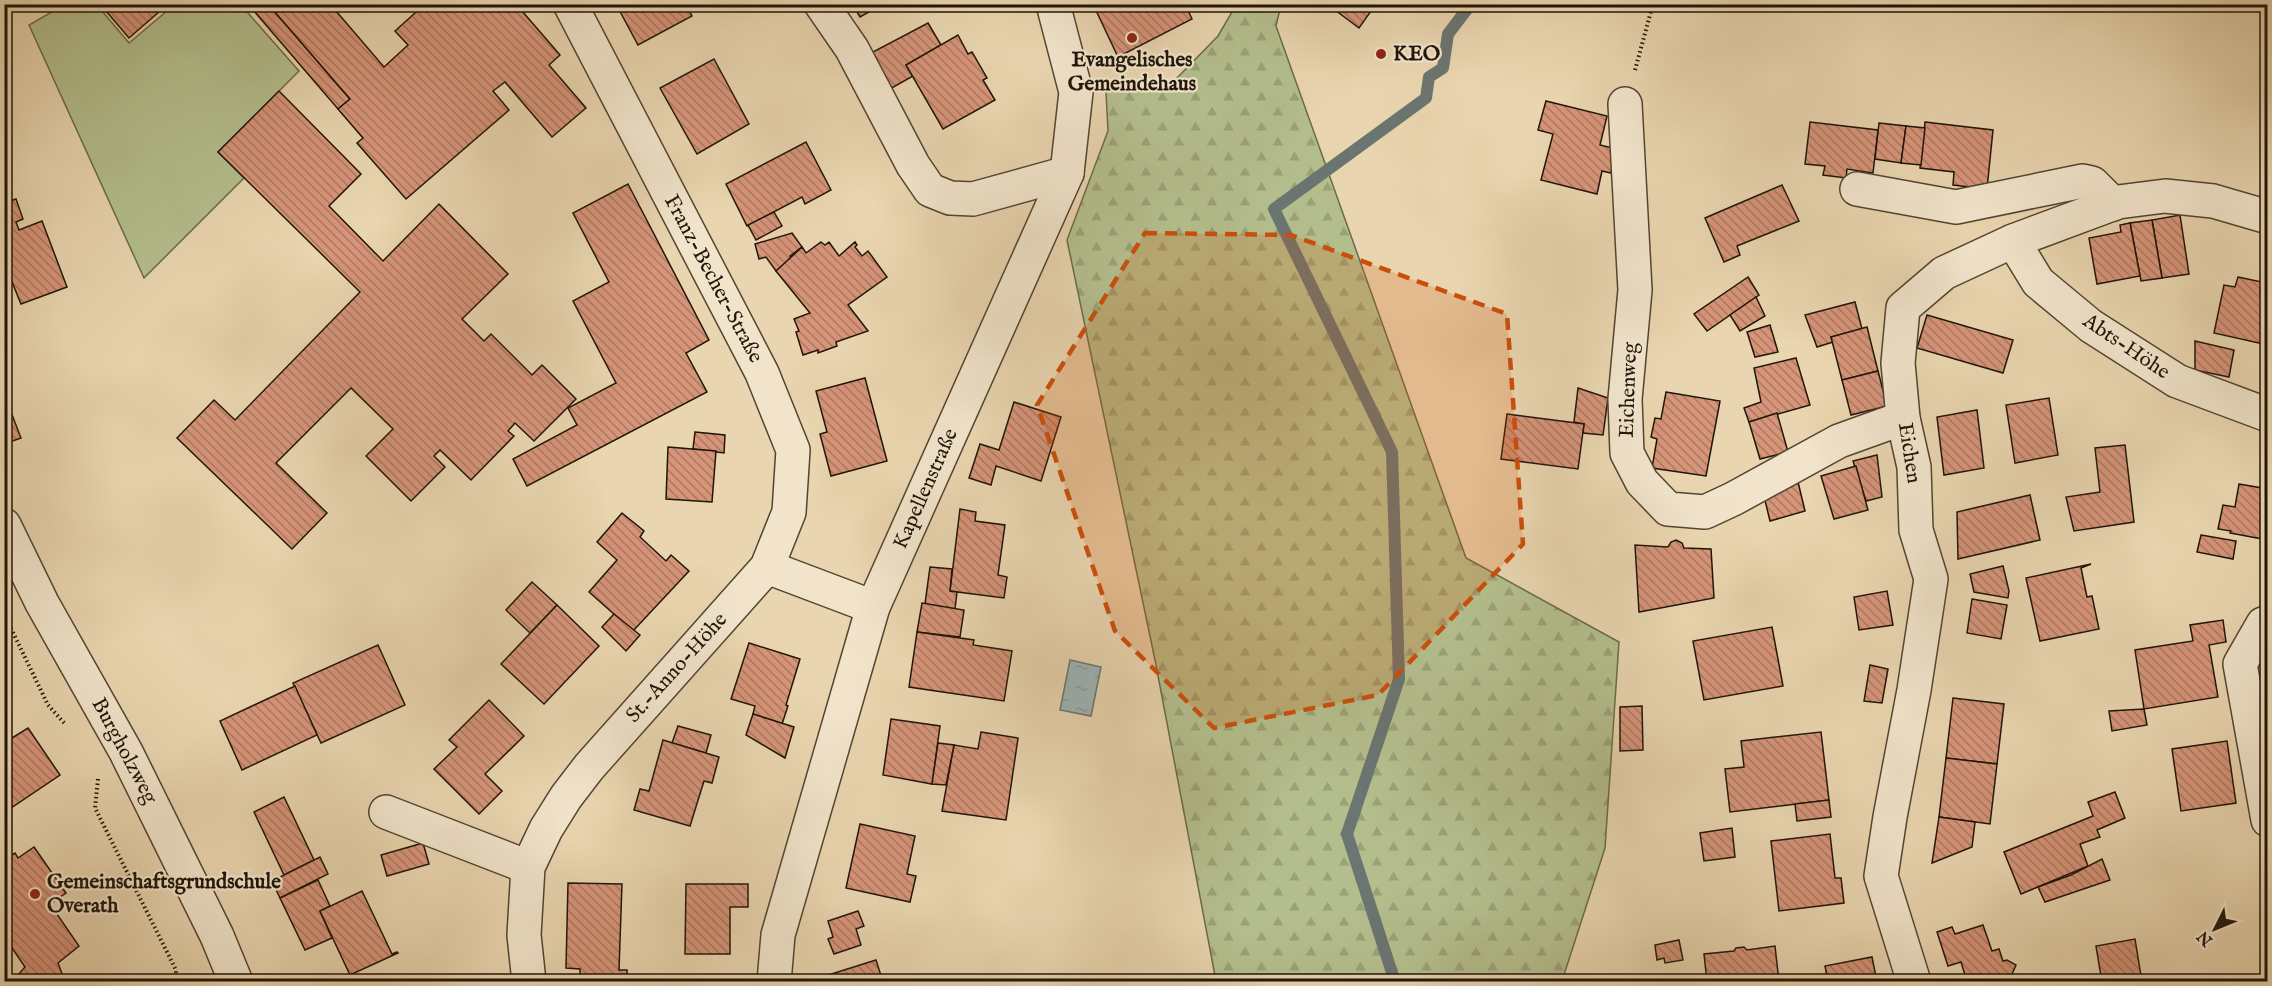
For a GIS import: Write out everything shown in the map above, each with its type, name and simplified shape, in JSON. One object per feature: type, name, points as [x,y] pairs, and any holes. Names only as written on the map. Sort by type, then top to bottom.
[{"type":"street","name":"Franz-Becher-Straße","points":[[570,4],[762,373],[793,450],[789,512],[767,567]]},
{"type":"street","points":[[821,4],[852,49],[913,165],[930,190],[950,198],[973,199],[1067,173]]},
{"type":"street","name":"Kapellenstraße","points":[[774,981],[778,935],[873,607],[1067,173],[1076,92],[1053,4]]},
{"type":"street","name":"Eichenweg","points":[[1625,104],[1635,290],[1625,399],[1628,453],[1642,482],[1668,509],[1705,512],[1839,441],[1903,418]]},
{"type":"street","points":[[1857,189],[1956,207],[2083,181],[2092,183],[2113,204]]},
{"type":"street","name":"Eichen","points":[[1914,981],[1881,876],[1931,579],[1916,530],[1914,467],[1903,418],[1898,363],[1903,308],[1944,273],[2013,241],[2113,204],[2165,196],[2213,201],[2268,217]]},
{"type":"street","name":"Abts-Höhe","points":[[2013,241],[2038,282],[2091,326],[2177,381],[2268,415]]},
{"type":"street","name":"Burgholzweg","points":[[4,525],[42,603],[126,752],[217,936],[236,981]]},
{"type":"street","points":[[767,567],[873,607]]},
{"type":"street","name":"St.-Anno-Höhe","points":[[529,981],[524,934],[528,867],[556,813],[589,767],[767,567]]},
{"type":"street","points":[[2268,622],[2263,624],[2240,664],[2268,820]]},
{"type":"street","points":[[386,812],[528,867]]},
{"type":"path","points":[[1625,104],[1653,4]]},
{"type":"path","points":[[4,616],[48,705],[70,729]]},
{"type":"path","points":[[99,773],[95,808],[176,970],[176,981]]},
{"type":"highlighted area","points":[[1145,233],[1291,235],[1507,314],[1523,544],[1378,695],[1214,728],[1115,631],[1037,405]]},
{"type":"green space","points":[[64,5],[97,5],[129,43],[174,5],[241,5],[299,71],[218,152],[244,178],[144,278],[29,25]]},
{"type":"green space","points":[[1236,5],[1281,5],[1276,26],[1466,558],[1619,642],[1605,848],[1562,981],[1216,981],[1155,660],[1067,240],[1108,131],[1106,92],[1175,80],[1218,36]]},
{"type":"water","points":[[1070,660],[1101,667],[1091,716],[1060,710]]},
{"type":"building","points":[[100,4],[168,4],[129,38]]},
{"type":"building","points":[[248,4],[268,4],[350,99],[338,109]]},
{"type":"building","points":[[268,4],[330,4],[384,67],[408,45],[395,31],[425,4],[530,4],[522,11],[560,55],[549,65],[586,108],[552,137],[505,82],[493,91],[509,110],[406,199],[357,143],[363,138],[338,109],[350,99]]},
{"type":"building","points":[[616,4],[686,4],[692,16],[638,45]]},
{"type":"building","points":[[852,4],[883,4],[860,17]]},
{"type":"building","name":"Evangelisches Gemeindehaus","points":[[1093,4],[1185,4],[1192,19],[1118,57]]},
{"type":"building","points":[[1327,4],[1376,4],[1359,28]]},
{"type":"building","points":[[928,23],[941,45],[906,65],[913,76],[890,89],[871,53]]},
{"type":"building","points":[[958,35],[968,54],[972,52],[987,78],[983,80],[995,100],[943,129],[906,65]]},
{"type":"building","points":[[714,59],[749,124],[697,154],[660,88]]},
{"type":"building","points":[[279,91],[361,174],[329,206],[383,261],[439,204],[508,274],[462,319],[484,341],[491,334],[532,375],[542,365],[576,399],[534,441],[515,423],[508,431],[514,436],[471,480],[440,450],[434,456],[445,467],[411,501],[366,456],[393,429],[351,388],[276,463],[327,513],[292,549],[177,438],[214,400],[235,420],[360,292],[218,152]]},
{"type":"building","points":[[1546,101],[1607,116],[1600,145],[1617,149],[1611,173],[1602,171],[1597,194],[1541,180],[1553,134],[1538,130]]},
{"type":"building","points":[[1810,122],[1878,130],[1873,173],[1847,169],[1846,178],[1823,175],[1825,166],[1805,164]]},
{"type":"building","points":[[1925,122],[1993,130],[1987,189],[1953,185],[1954,172],[1920,168]]},
{"type":"building","points":[[1879,123],[1906,126],[1901,163],[1875,159]]},
{"type":"building","points":[[1906,126],[1925,128],[1921,165],[1901,163]]},
{"type":"building","points":[[806,142],[831,190],[805,204],[802,197],[747,226],[726,184]]},
{"type":"building","points":[[628,184],[709,340],[686,353],[707,392],[527,486],[513,459],[577,425],[568,408],[616,383],[573,301],[609,282],[573,213]]},
{"type":"building","points":[[1782,185],[1799,221],[1737,246],[1740,255],[1724,262],[1705,218]]},
{"type":"building","points":[[16,199],[23,219],[16,222],[19,230],[42,221],[67,287],[21,304],[12,282],[4,284],[4,256],[8,255],[4,246],[4,203]]},
{"type":"building","points":[[774,212],[782,226],[756,240],[748,225]]},
{"type":"building","points":[[2180,215],[2189,274],[2162,278],[2152,220]]},
{"type":"building","points":[[2152,220],[2162,278],[2141,281],[2130,223]]},
{"type":"building","points":[[2130,223],[2140,276],[2097,284],[2089,238],[2121,232],[2120,225]]},
{"type":"building","points":[[792,233],[802,247],[776,271],[766,257],[759,259],[755,244]]},
{"type":"building","points":[[821,242],[825,245],[829,242],[839,256],[855,242],[857,245],[855,247],[862,256],[868,251],[887,277],[848,305],[868,331],[836,342],[837,346],[818,353],[818,350],[803,355],[796,332],[799,331],[794,319],[810,313],[776,271],[802,247],[806,253]]},
{"type":"building","points":[[1748,277],[1759,295],[1707,331],[1694,314]]},
{"type":"building","points":[[2238,277],[2262,282],[2260,293],[2268,294],[2268,345],[2214,333],[2224,285],[2235,287]]},
{"type":"building","points":[[1756,297],[1765,316],[1740,331],[1730,315]]},
{"type":"building","points":[[1855,302],[1862,329],[1831,337],[1833,342],[1817,347],[1805,315]]},
{"type":"building","points":[[1927,315],[2013,340],[2003,373],[1917,348]]},
{"type":"building","points":[[1770,325],[1778,352],[1755,357],[1747,332]]},
{"type":"building","points":[[1867,327],[1878,371],[1842,380],[1831,337]]},
{"type":"building","points":[[2195,341],[2234,350],[2229,377],[2195,370]]},
{"type":"building","points":[[1796,358],[1810,405],[1749,422],[1744,408],[1761,402],[1754,368]]},
{"type":"building","points":[[1878,371],[1887,406],[1851,415],[1842,380]]},
{"type":"building","points":[[865,378],[887,461],[831,476],[820,434],[827,432],[816,391]]},
{"type":"building","points":[[1578,388],[1608,398],[1603,435],[1583,433],[1584,424],[1574,422]]},
{"type":"building","points":[[1666,392],[1720,401],[1706,476],[1652,468],[1657,439],[1651,437],[1655,418],[1661,419]]},
{"type":"building","points":[[2049,398],[2058,455],[2015,463],[2006,405]]},
{"type":"building","points":[[1014,402],[1061,417],[1041,481],[996,466],[991,485],[969,478],[980,444],[999,450]]},
{"type":"building","points":[[9,407],[21,438],[4,444],[4,409]]},
{"type":"building","points":[[1977,410],[1984,468],[1944,475],[1937,417]]},
{"type":"building","points":[[1777,413],[1788,452],[1760,459],[1749,422]]},
{"type":"building","points":[[1507,414],[1584,424],[1578,469],[1501,459]]},
{"type":"building","points":[[695,432],[725,435],[724,453],[693,449]]},
{"type":"building","points":[[2125,445],[2134,522],[2074,531],[2066,497],[2100,492],[2095,448]]},
{"type":"building","points":[[668,447],[716,451],[712,502],[666,499]]},
{"type":"building","points":[[1877,455],[1882,497],[1866,501],[1853,461]]},
{"type":"building","points":[[1856,466],[1868,510],[1834,519],[1821,476]]},
{"type":"building","points":[[1798,482],[1805,511],[1770,521],[1763,492]]},
{"type":"building","points":[[2239,484],[2268,489],[2268,540],[2218,529],[2223,505],[2235,507]]},
{"type":"building","points":[[2030,495],[2040,540],[1958,559],[1957,512]]},
{"type":"building","points":[[960,509],[976,512],[975,521],[1005,525],[998,575],[1007,577],[1004,598],[950,591]]},
{"type":"building","points":[[622,513],[644,531],[640,537],[666,561],[671,555],[689,571],[633,631],[589,592],[617,560],[597,542]]},
{"type":"building","points":[[2201,535],[2236,541],[2233,559],[2197,552]]},
{"type":"building","points":[[1676,540],[1682,543],[1684,548],[1711,549],[1714,598],[1639,612],[1635,545],[1668,547]]},
{"type":"building","points":[[2091,564],[2081,568],[2087,597],[2092,596],[2099,629],[2040,641],[2026,578]]},
{"type":"building","points":[[2003,566],[2009,591],[2008,598],[1974,592],[1970,574]]},
{"type":"building","points":[[930,567],[952,569],[950,591],[957,592],[955,609],[925,604]]},
{"type":"building","points":[[532,582],[557,605],[530,633],[506,610]]},
{"type":"building","points":[[1887,591],[1893,625],[1859,630],[1854,597]]},
{"type":"building","points":[[1972,599],[2007,605],[2001,639],[1967,633]]},
{"type":"building","points":[[922,603],[964,610],[960,637],[917,632]]},
{"type":"building","points":[[557,605],[599,646],[544,704],[501,664]]},
{"type":"building","points":[[614,614],[640,635],[626,651],[602,627]]},
{"type":"building","points":[[2223,620],[2226,642],[2209,645],[2218,697],[2144,709],[2135,650],[2193,641],[2190,625]]},
{"type":"building","points":[[1772,627],[1783,686],[1704,700],[1693,641]]},
{"type":"building","points":[[917,632],[974,640],[973,645],[1012,651],[1004,701],[909,687]]},
{"type":"building","points":[[749,643],[800,659],[782,724],[753,714],[755,706],[731,699]]},
{"type":"building","points":[[378,645],[405,705],[321,743],[293,683]]},
{"type":"building","points":[[1870,665],[1888,669],[1882,703],[1864,701]]},
{"type":"building","points":[[295,686],[317,735],[242,770],[220,721]]},
{"type":"building","points":[[1953,698],[2004,704],[1997,764],[1946,758]]},
{"type":"building","points":[[489,700],[524,736],[485,774],[502,791],[479,814],[434,769],[457,747],[449,740]]},
{"type":"building","points":[[1642,706],[1643,750],[1620,751],[1620,707]]},
{"type":"building","points":[[2144,709],[2147,725],[2112,731],[2109,711]]},
{"type":"building","points":[[753,714],[794,727],[785,758],[746,735]]},
{"type":"building","points":[[891,719],[940,726],[932,784],[883,775]]},
{"type":"building","points":[[678,726],[711,735],[706,753],[672,743]]},
{"type":"building","points":[[28,728],[60,775],[8,810],[4,805],[4,743]]},
{"type":"building","points":[[981,732],[1018,738],[1006,820],[942,811],[954,745],[978,749]]},
{"type":"building","points":[[1821,732],[1829,800],[1730,812],[1725,769],[1744,767],[1741,741]]},
{"type":"building","points":[[663,740],[719,757],[712,783],[704,781],[690,826],[634,810],[640,789],[649,791]]},
{"type":"building","points":[[2227,741],[2236,803],[2181,811],[2172,749]]},
{"type":"building","points":[[938,743],[954,745],[946,785],[932,784]]},
{"type":"building","points":[[1946,758],[1997,764],[1990,824],[1939,817]]},
{"type":"building","points":[[2115,792],[2125,818],[2097,830],[2100,837],[2080,844],[2088,866],[2021,894],[2004,852],[2093,816],[2088,802]]},
{"type":"building","points":[[284,797],[314,860],[284,875],[254,812]]},
{"type":"building","points":[[1829,800],[1831,817],[1797,821],[1795,804]]},
{"type":"building","points":[[1939,817],[1975,822],[1972,847],[1932,863]]},
{"type":"building","points":[[860,824],[915,836],[907,874],[916,876],[910,902],[846,888]]},
{"type":"building","points":[[1732,828],[1735,857],[1704,861],[1700,833]]},
{"type":"building","points":[[1830,834],[1835,878],[1841,878],[1844,903],[1779,911],[1771,841]]},
{"type":"building","points":[[423,843],[429,864],[387,876],[381,855]]},
{"type":"building","points":[[34,847],[66,893],[50,904],[79,946],[58,963],[65,982],[12,982],[25,967],[8,942],[4,945],[4,860],[15,853],[18,858]]},
{"type":"building","points":[[320,857],[328,874],[280,898],[272,881]]},
{"type":"building","points":[[2102,859],[2110,880],[2045,902],[2038,887],[2071,875]]},
{"type":"building","points":[[318,880],[330,906],[320,911],[332,938],[305,950],[280,898]]},
{"type":"building","points":[[568,883],[622,884],[619,970],[627,970],[627,982],[580,982],[580,969],[566,968]]},
{"type":"building","points":[[686,884],[748,884],[748,907],[730,907],[730,954],[685,954]]},
{"type":"building","points":[[362,891],[392,954],[398,953],[350,975],[320,911]]},
{"type":"building","points":[[858,911],[864,926],[856,929],[861,945],[834,954],[828,939],[833,937],[828,921]]},
{"type":"building","points":[[1983,925],[1992,951],[1999,949],[2003,961],[2007,960],[2016,965],[2012,974],[2008,975],[2010,982],[1963,982],[1965,975],[1961,962],[1948,966],[1937,932],[1952,927],[1955,934]]},
{"type":"building","points":[[2135,939],[2142,982],[2102,982],[2096,946]]},
{"type":"building","points":[[1679,940],[1683,960],[1665,963],[1664,958],[1657,960],[1655,945]]},
{"type":"building","points":[[1775,946],[1779,982],[1707,982],[1704,954],[1734,951],[1736,948],[1744,947],[1747,950]]},
{"type":"building","points":[[1872,957],[1877,982],[1828,982],[1825,966]]},
{"type":"building","points":[[876,960],[883,982],[827,982],[825,976]]},
{"type":"building","points":[[664,975],[697,977],[699,982],[664,982]]},
{"type":"waterway","points":[[1395,982],[1347,834],[1399,679],[1392,452],[1274,209],[1426,98],[1429,77],[1443,68],[1448,34],[1471,4]]},
{"type":"place","name":"Evangelisches Gemeindehaus","points":[[1132,38]]},
{"type":"place","name":"KEO","points":[[1381,54]]},
{"type":"place","name":"Gemeinschaftsgrundschule Overath","points":[[35,894]]}]
